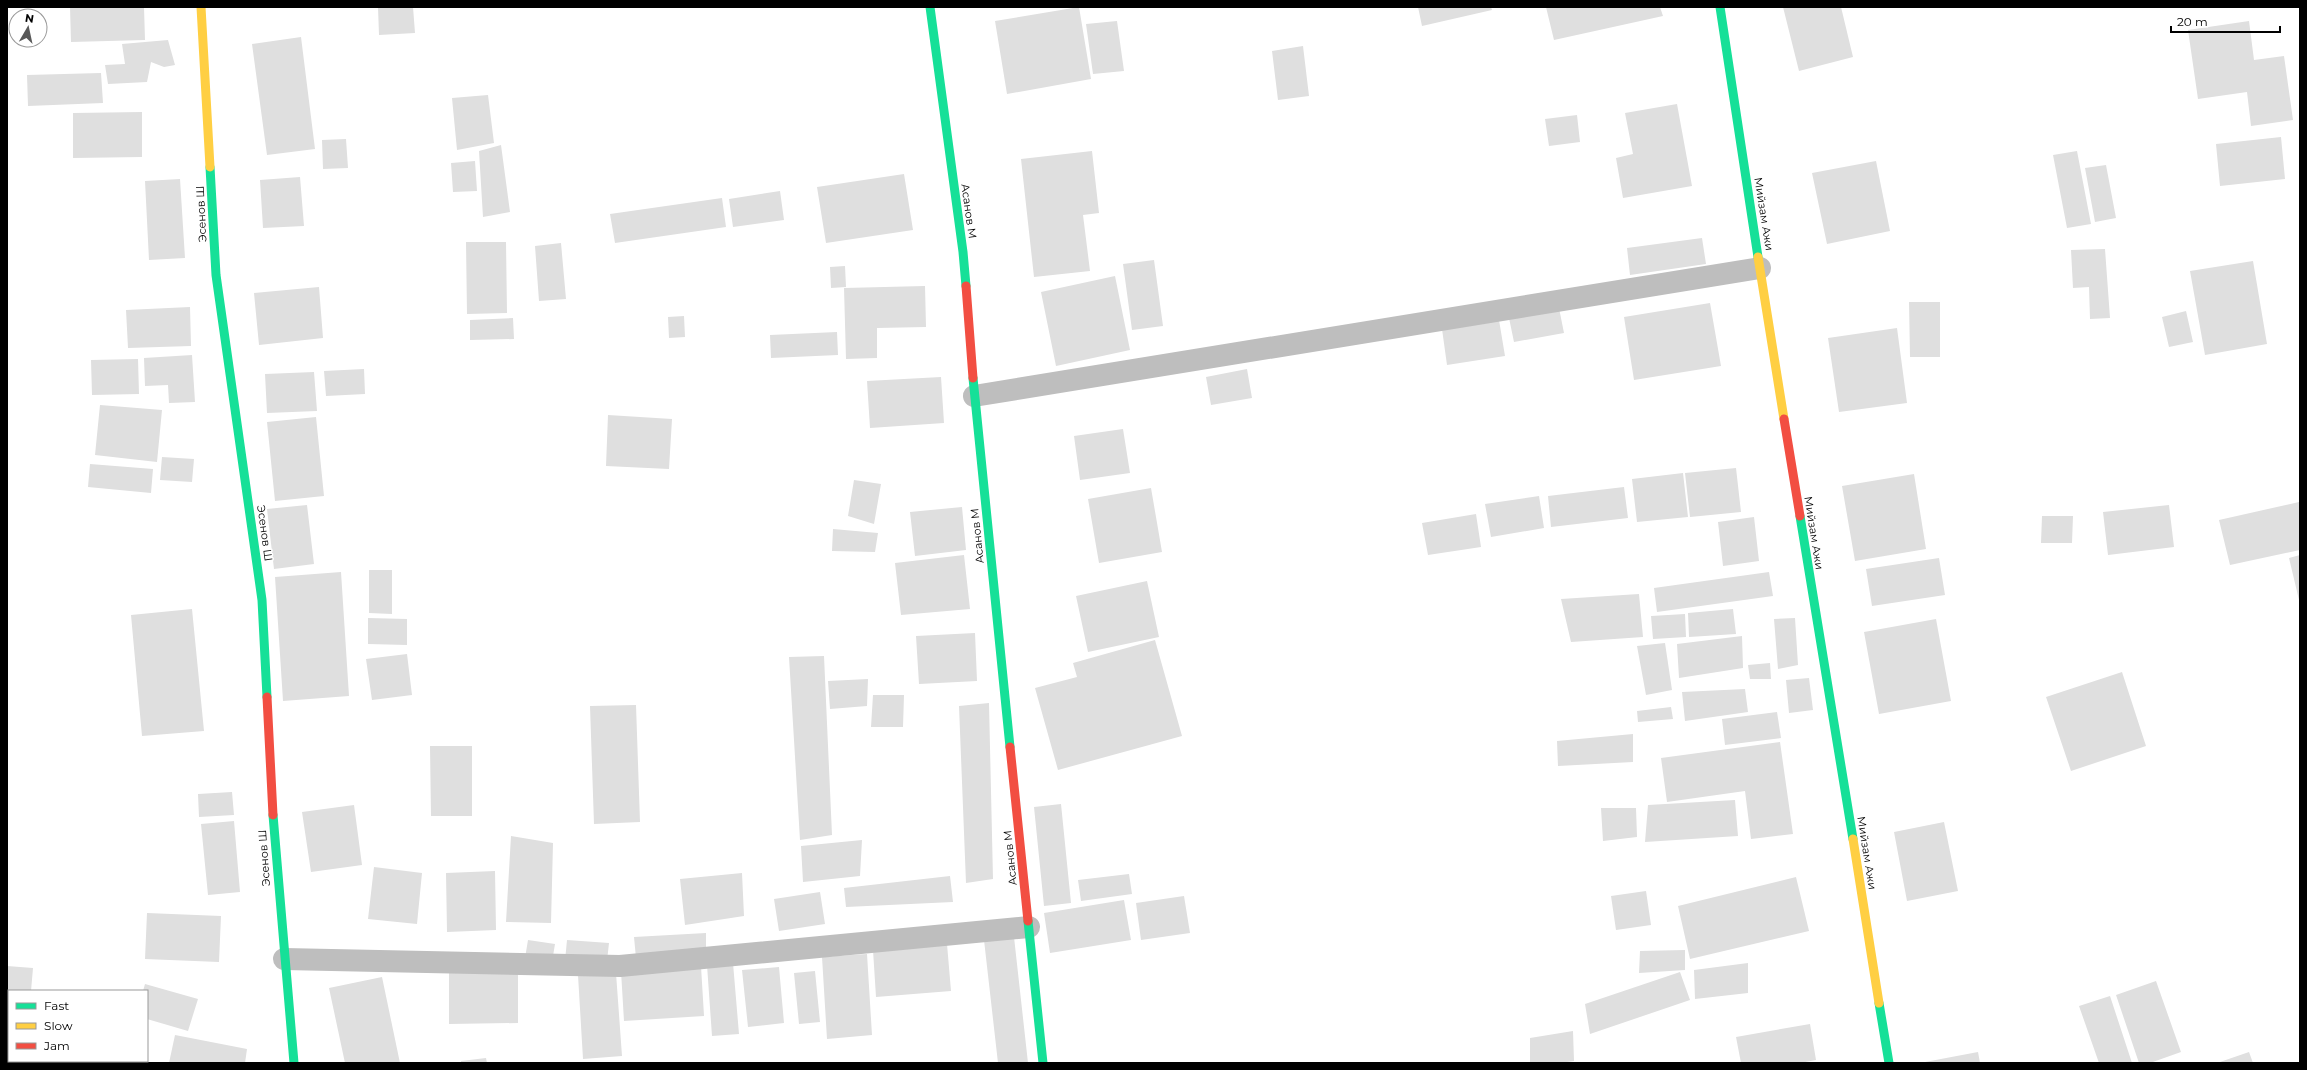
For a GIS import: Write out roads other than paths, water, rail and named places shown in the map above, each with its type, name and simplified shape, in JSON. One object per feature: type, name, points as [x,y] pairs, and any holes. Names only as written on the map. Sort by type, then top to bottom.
[{"type":"street","name":"Эсенов Ш","points":[[201,7],[216,275],[262,600],[275,855],[294,1063]]},
{"type":"street","name":"Асанов М","points":[[930,7],[963,252],[974,396],[1042,1063]]},
{"type":"street","name":"Мийзам Ажи","points":[[1720,7],[1760,268],[1889,1063]]},
{"type":"street","points":[[974,396],[1760,268]]},
{"type":"street","points":[[284,959],[620,966],[1029,927]]}]
